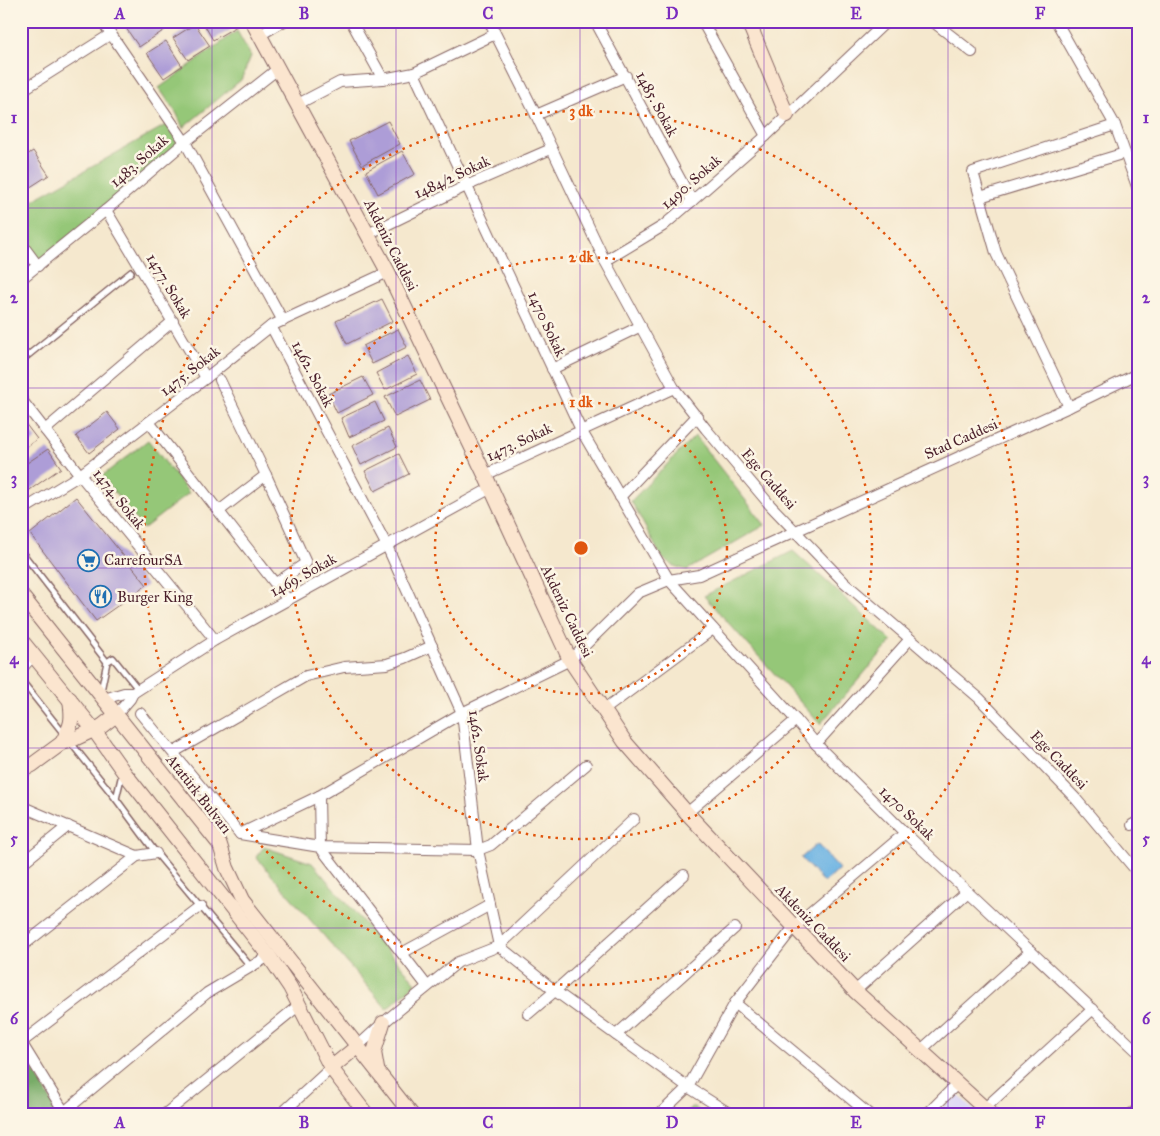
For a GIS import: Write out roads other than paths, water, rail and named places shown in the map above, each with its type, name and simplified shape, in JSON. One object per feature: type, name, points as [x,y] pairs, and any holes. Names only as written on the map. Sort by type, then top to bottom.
[{"type":"street","points":[[102,21],[185,142],[283,321]]},
{"type":"street","name":"Akdeniz Caddesi","points":[[252,21],[388,272],[485,475],[570,660],[625,742],[687,813],[855,991],[988,1111]]},
{"type":"street","points":[[260,35],[284,21]]},
{"type":"street","points":[[351,21],[383,80]]},
{"type":"street","name":"Ege Caddesi","points":[[489,21],[605,261],[674,388],[770,505],[844,582],[979,698],[1076,799],[1139,874]]},
{"type":"street","name":"1485. Sokak","points":[[595,21],[692,201]]},
{"type":"street","points":[[702,21],[766,136]]},
{"type":"street","points":[[748,21],[787,115]]},
{"type":"street","name":"1490. Sokak","points":[[605,261],[663,226],[766,136],[887,21]]},
{"type":"street","points":[[932,21],[972,52]]},
{"type":"street","points":[[1056,21],[1115,125],[1139,192]]},
{"type":"street","points":[[21,91],[111,34]]},
{"type":"street","points":[[298,104],[340,82],[383,80],[414,73],[495,34]]},
{"type":"street","name":"1483. Sokak","points":[[21,279],[106,210],[185,142],[279,68]]},
{"type":"street","name":"1470 Sokak","points":[[414,73],[581,430],[669,580],[816,744],[905,833],[1139,1053]]},
{"type":"street","points":[[536,115],[626,76]]},
{"type":"street","points":[[1069,407],[996,254],[973,172],[1115,125]]},
{"type":"street","name":"1484/2 Sokak","points":[[368,234],[466,186],[551,149]]},
{"type":"street","points":[[980,197],[1125,153]]},
{"type":"street","name":"1477. Sokak","points":[[106,210],[206,378]]},
{"type":"street","points":[[21,243],[38,266]]},
{"type":"street","name":"1475. Sokak","points":[[21,511],[80,475],[271,326],[388,272]]},
{"type":"street","points":[[45,430],[173,321]]},
{"type":"street","name":"1462. Sokak","points":[[271,326],[387,546],[462,713],[478,850],[498,946]]},
{"type":"street","points":[[552,369],[641,326]]},
{"type":"street","name":"Stad Caddesi","points":[[669,580],[698,576],[1069,407],[1139,373]]},
{"type":"street","points":[[220,380],[306,563],[276,584]]},
{"type":"street","name":"1473. Sokak","points":[[485,475],[674,388]]},
{"type":"street","name":"1474. Sokak","points":[[21,399],[80,475],[215,640]]},
{"type":"street","points":[[620,497],[696,416]]},
{"type":"street","points":[[149,422],[288,600]]},
{"type":"street","points":[[219,511],[266,475]]},
{"type":"street","name":"1469. Sokak","points":[[102,697],[135,691],[215,640],[491,488]]},
{"type":"street","points":[[240,834],[319,796],[462,713],[570,660],[638,593],[669,580]]},
{"type":"street","name":"Atatürk Bulvarı","points":[[21,595],[220,845],[227,868],[242,900],[412,1115]]},
{"type":"street","points":[[604,710],[713,629]]},
{"type":"street","points":[[816,744],[910,639]]},
{"type":"street","points":[[21,640],[70,698],[123,771],[269,956],[290,987],[331,1068],[367,1115]]},
{"type":"street","points":[[174,752],[306,676],[344,667],[387,664],[432,646]]},
{"type":"street","points":[[21,669],[33,656]]},
{"type":"street","name":"1469. Sokak","points":[[116,715],[135,691]]},
{"type":"street","points":[[66,740],[72,719],[70,698]]},
{"type":"street","points":[[140,713],[240,834],[320,847],[478,850],[491,845],[586,765]]},
{"type":"street","points":[[21,771],[32,766],[66,740],[94,730],[116,715]]},
{"type":"street","points":[[687,813],[796,720]]},
{"type":"street","points":[[319,796],[320,847],[427,986]]},
{"type":"street","points":[[21,806],[137,856]]},
{"type":"street","points":[[280,1115],[331,1068],[427,986],[458,962],[498,946],[634,819]]},
{"type":"street","points":[[21,864],[68,826]]},
{"type":"street","points":[[656,1115],[662,1112],[688,1087],[735,1003],[794,928],[905,833]]},
{"type":"street","points":[[21,947],[137,856],[156,852]]},
{"type":"street","points":[[528,1014],[684,875]]},
{"type":"street","points":[[855,991],[967,891]]},
{"type":"street","points":[[402,953],[490,904]]},
{"type":"street","points":[[200,906],[21,1042],[65,1113],[207,993],[269,956]]},
{"type":"street","points":[[616,1035],[736,928]]},
{"type":"street","points":[[498,946],[616,1035],[688,1087],[732,1115]]},
{"type":"street","points":[[921,1050],[1031,951]]},
{"type":"street","points":[[735,1003],[870,1115]]},
{"type":"street","points":[[164,1115],[298,1006]]},
{"type":"street","points":[[988,1111],[1093,1009]]},
{"type":"street","points":[[378,1072],[374,1052],[383,1023]]},
{"type":"street","points":[[926,1115],[958,1083]]},
{"type":"street","points":[[1133,1115],[1139,1111]]},
{"type":"lane","points":[[21,361],[131,272]]},
{"type":"lane","points":[[21,551],[107,662],[102,697]]},
{"type":"lane","points":[[107,662],[119,654]]},
{"type":"lane","points":[[113,658],[135,691]]},
{"type":"lane","points":[[21,680],[66,740],[251,967]]},
{"type":"lane","points":[[116,799],[123,771]]},
{"type":"water","points":[[817,844],[839,869],[824,883],[801,858]]},
{"type":"place","name":"CarrefourSA","points":[[88,560]]},
{"type":"place","name":"Burger King","points":[[101,597]]}]
